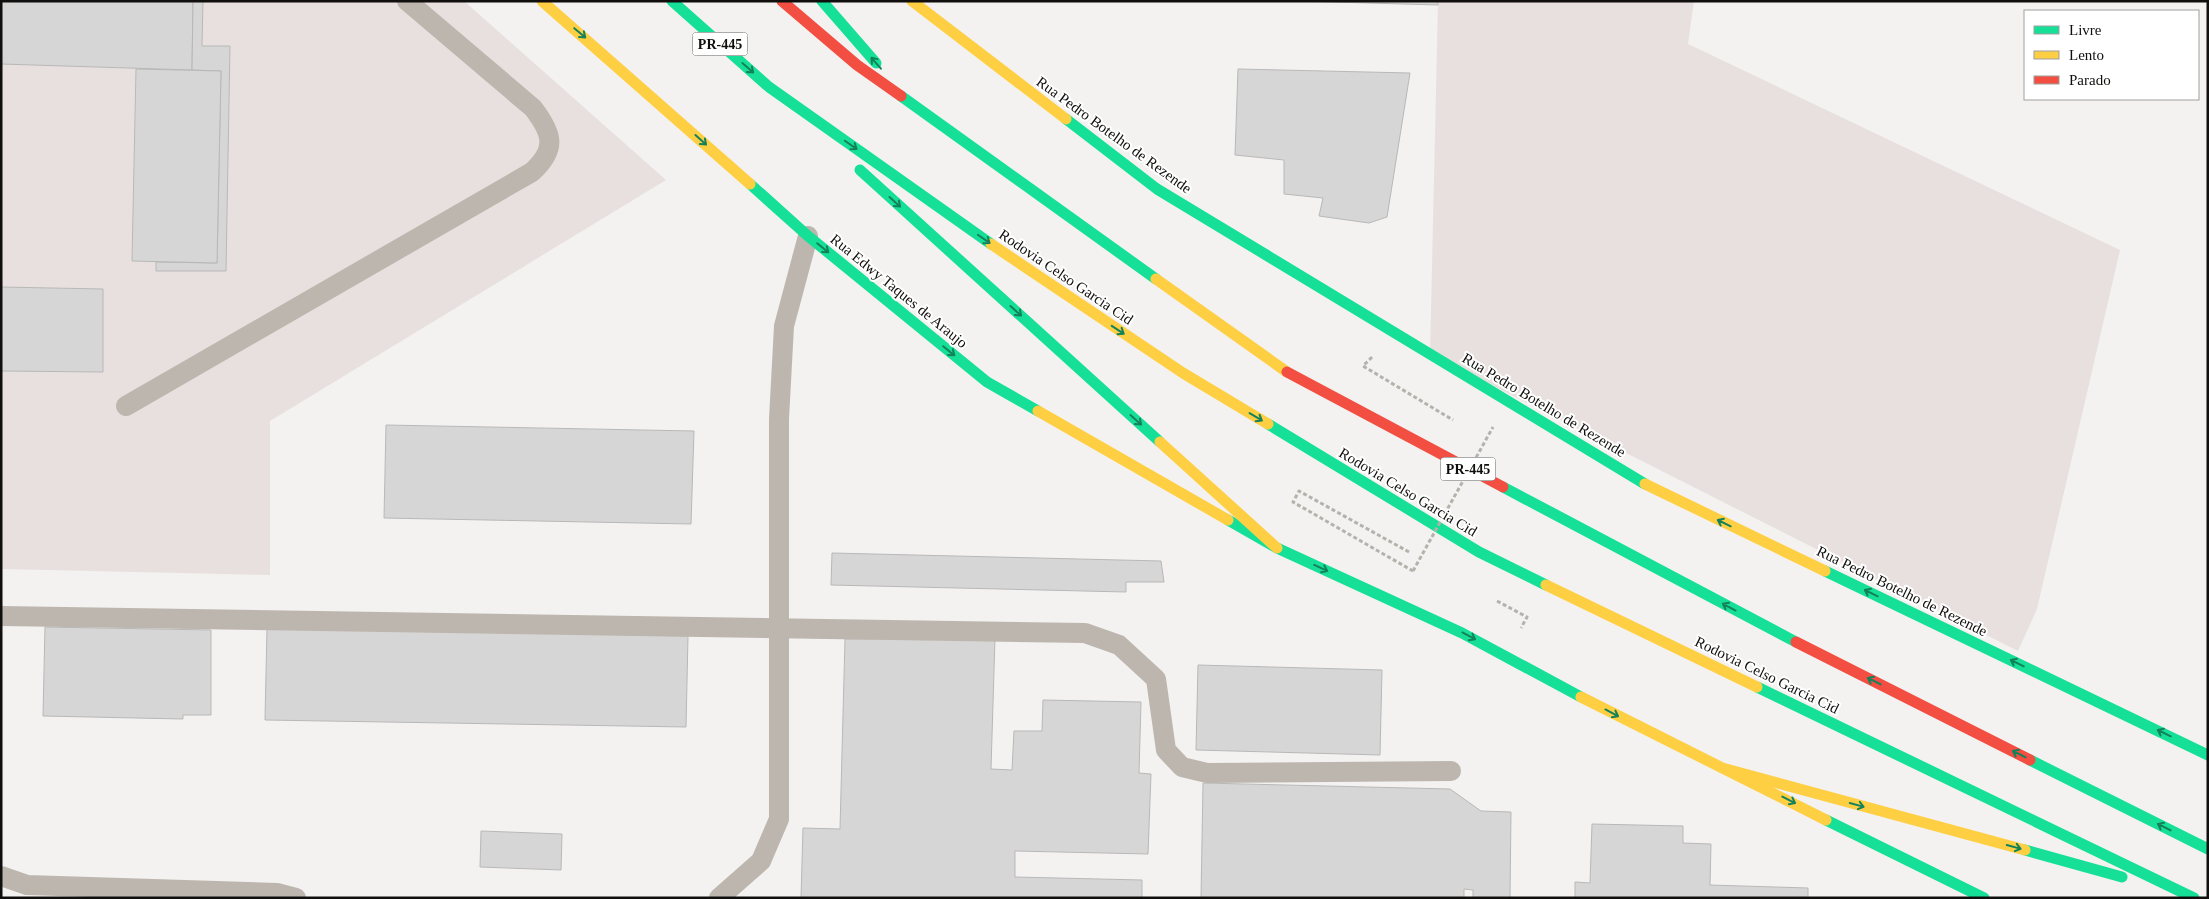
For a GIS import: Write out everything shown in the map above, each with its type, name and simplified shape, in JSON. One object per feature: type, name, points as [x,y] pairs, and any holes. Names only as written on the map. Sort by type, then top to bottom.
[{"type":"main road","name":"Rua Edwy Taques de Araujo","points":[[542,1],[609,58],[808,236],[987,382],[1277,548]]},
{"type":"main road","name":"Rodovia Celso Garcia Cid","points":[[672,1],[768,87],[1027,270],[1184,373],[1478,552],[2192,896]]},
{"type":"main road","name":"PR-445","points":[[782,1],[857,64],[1286,372],[1757,622],[2208,849]]},
{"type":"main road","points":[[822,1],[908,100]]},
{"type":"main road","name":"Rua Pedro Botelho de Rezende","points":[[912,1],[1157,190],[1659,492],[2208,754]]},
{"type":"main road","points":[[768,87],[1277,548],[1462,633],[1642,729],[1984,898]]},
{"type":"main road","points":[[1726,769],[2192,896]]},
{"type":"lane","points":[[126,406],[532,172],[546,159],[550,148],[547,132],[542,120],[533,108],[407,1]]},
{"type":"lane","points":[[719,898],[761,861],[779,819],[779,419],[784,326],[808,236]]},
{"type":"lane","points":[[1,616],[1085,633],[1119,645],[1156,679],[1166,750],[1182,767],[1207,773],[1451,771]]},
{"type":"lane","points":[[1,876],[27,885],[277,893],[296,898]]},
{"type":"path","points":[[1380,362],[1372,357],[1363,366],[1457,422]]},
{"type":"path","points":[[1426,561],[1299,490],[1293,502],[1413,570],[1493,427],[1502,432]]},
{"type":"path","points":[[1482,438],[1491,443]]},
{"type":"path","points":[[1494,598],[1527,617],[1520,630]]},
{"type":"shaded area","points":[[1,1],[464,1],[666,180],[270,421],[270,575],[1,569]]},
{"type":"shaded area","points":[[1438,1],[1694,1],[1688,44],[2120,250],[2037,609],[2018,651],[1430,354]]},
{"type":"building","points":[[1,1],[193,1],[192,70],[1,64]]},
{"type":"building","points":[[193,1],[203,1],[202,46],[230,46],[226,271],[156,271],[156,262],[217,263],[221,71],[192,70]]},
{"type":"building","points":[[1297,1],[1438,1],[1438,5]]},
{"type":"building","points":[[136,69],[221,71],[217,263],[132,261]]},
{"type":"building","points":[[1238,69],[1410,73],[1387,217],[1369,223],[1319,216],[1323,198],[1284,194],[1284,160],[1235,155]]},
{"type":"building","points":[[1,287],[103,289],[103,372],[1,371]]},
{"type":"building","points":[[386,425],[694,431],[691,524],[384,518]]},
{"type":"building","points":[[832,553],[1161,561],[1164,582],[1126,582],[1126,592],[831,585]]},
{"type":"building","points":[[45,627],[211,630],[211,715],[183,715],[183,719],[43,716]]},
{"type":"building","points":[[267,628],[688,636],[686,727],[265,720]]},
{"type":"building","points":[[995,638],[991,769],[1012,770],[1014,731],[1042,731],[1043,700],[1141,702],[1139,773],[1151,774],[1148,854],[1015,851],[1015,877],[1142,880],[1142,898],[801,898],[803,828],[840,829],[845,639]]},
{"type":"building","points":[[1198,665],[1382,670],[1380,755],[1196,750]]},
{"type":"building","points":[[1203,783],[1450,789],[1481,811],[1511,812],[1510,898],[1473,898],[1473,890],[1464,889],[1464,898],[1201,898]]},
{"type":"building","points":[[1592,824],[1683,826],[1683,843],[1711,844],[1710,885],[1808,888],[1808,898],[1575,898],[1575,882],[1590,883]]},
{"type":"building","points":[[481,831],[562,834],[561,870],[480,867]]},
{"type":"traffic: fast","points":[[672,1],[769,87],[991,244]]},
{"type":"traffic: fast","points":[[822,1],[876,63]]},
{"type":"traffic: fast","points":[[901,96],[1156,279]]},
{"type":"traffic: fast","points":[[1066,119],[1157,189],[1645,484]]},
{"type":"traffic: fast","points":[[860,170],[1160,442]]},
{"type":"traffic: fast","points":[[750,184],[808,236],[987,382],[1038,411]]},
{"type":"traffic: fast","points":[[1268,424],[1479,552],[1546,585]]},
{"type":"traffic: fast","points":[[1503,487],[1796,642]]},
{"type":"traffic: fast","points":[[1228,520],[1277,548],[1462,633],[1581,697]]},
{"type":"traffic: fast","points":[[1825,571],[2208,755]]},
{"type":"traffic: fast","points":[[1757,687],[2194,898]]},
{"type":"traffic: fast","points":[[2030,760],[2208,849]]},
{"type":"traffic: fast","points":[[1826,820],[1984,898]]},
{"type":"traffic: fast","points":[[2025,850],[2122,877]]},
{"type":"traffic: slow","points":[[542,1],[750,184]]},
{"type":"traffic: slow","points":[[912,1],[1066,119]]},
{"type":"traffic: slow","points":[[991,244],[1183,373],[1268,424]]},
{"type":"traffic: slow","points":[[1156,279],[1287,372]]},
{"type":"traffic: slow","points":[[1038,411],[1228,520]]},
{"type":"traffic: slow","points":[[1160,442],[1277,548]]},
{"type":"traffic: slow","points":[[1645,484],[1825,571]]},
{"type":"traffic: slow","points":[[1546,585],[1757,687]]},
{"type":"traffic: slow","points":[[1581,697],[1826,820]]},
{"type":"traffic: slow","points":[[1726,769],[2025,850]]},
{"type":"traffic: jam","points":[[782,1],[857,65],[901,96]]},
{"type":"traffic: jam","points":[[1287,372],[1503,487]]},
{"type":"traffic: jam","points":[[1796,642],[2030,760]]}]
